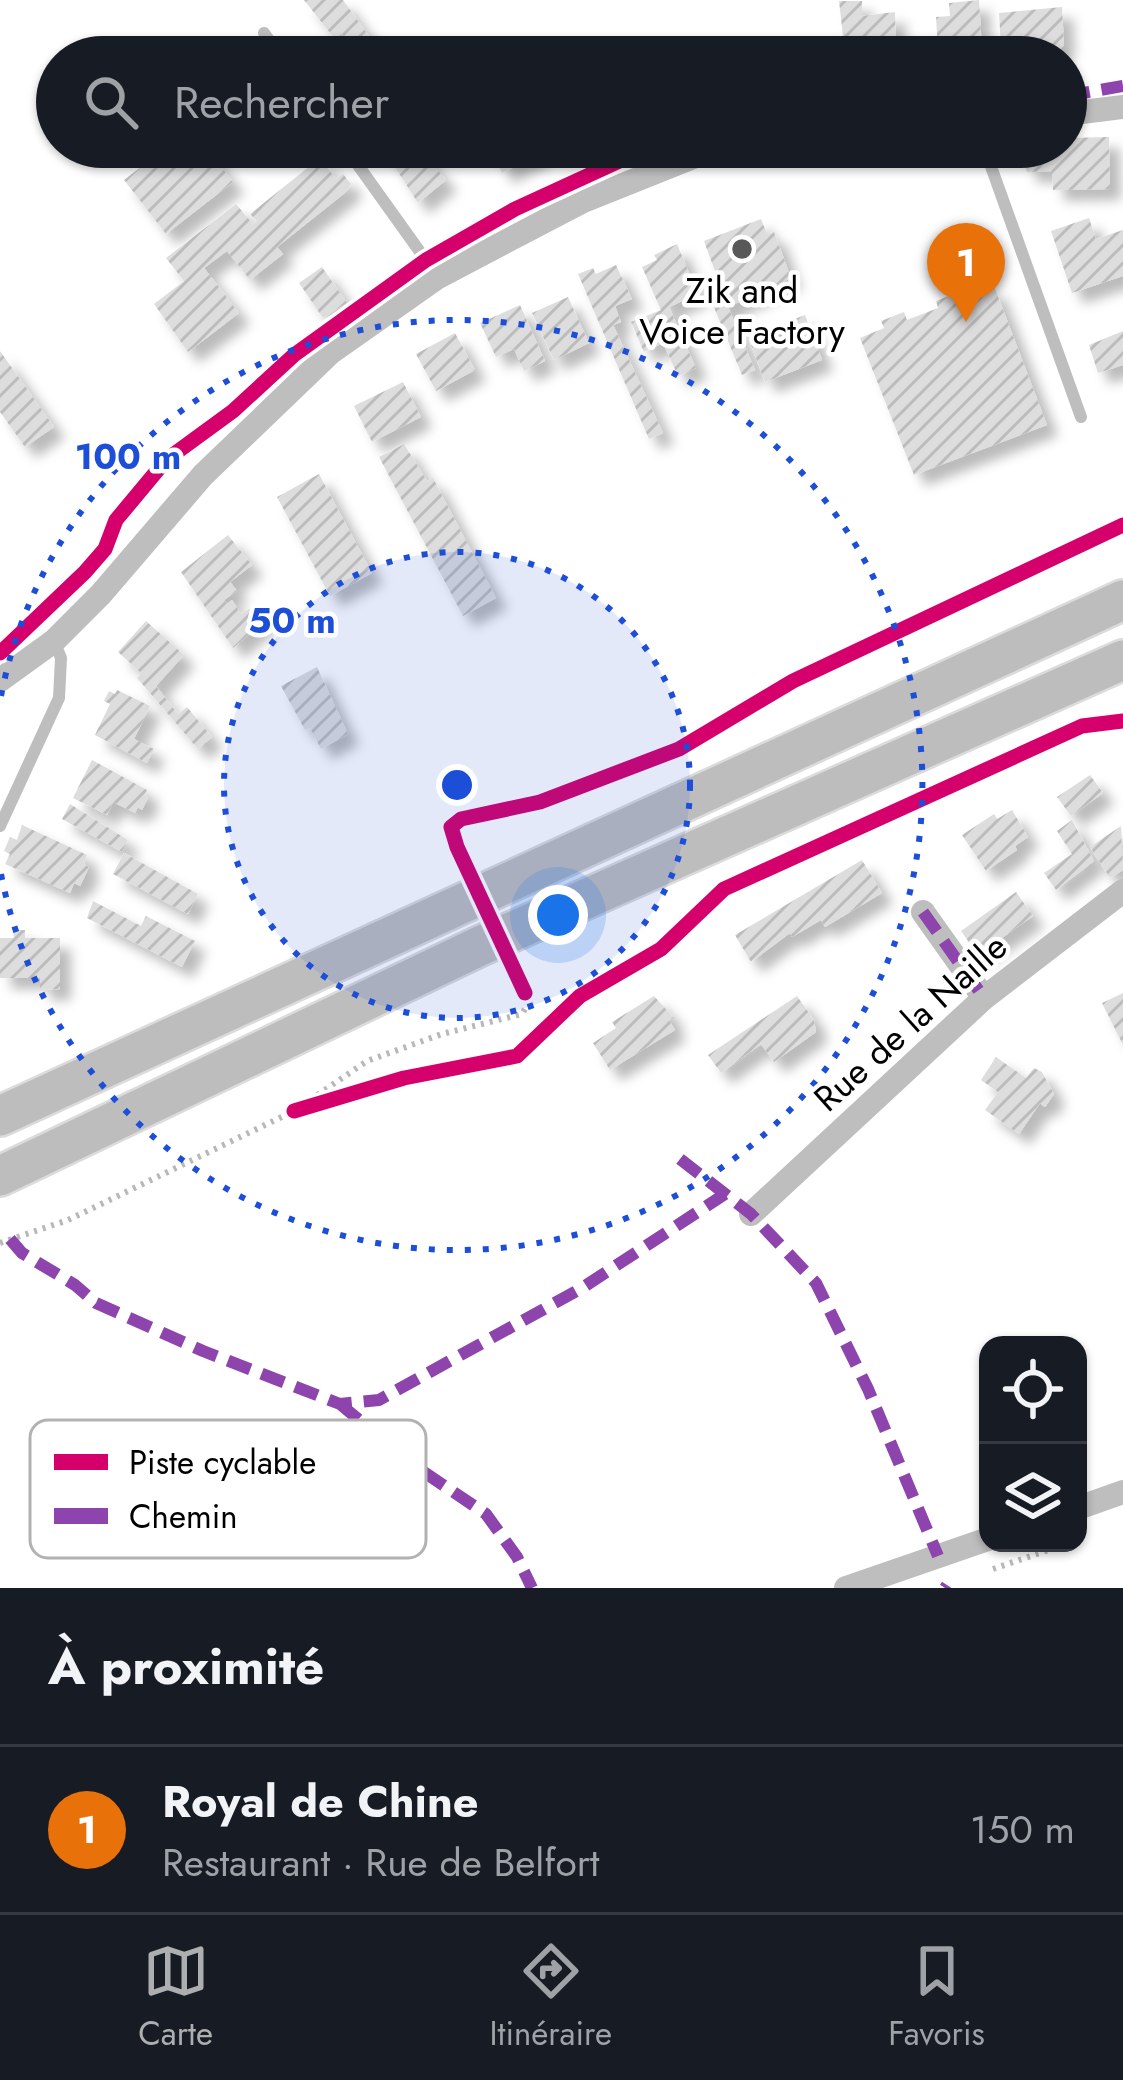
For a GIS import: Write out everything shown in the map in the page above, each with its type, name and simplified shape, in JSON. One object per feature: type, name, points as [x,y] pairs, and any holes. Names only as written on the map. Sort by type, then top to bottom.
[{"type":"main road","points":[[0,1117],[1123,600]]},
{"type":"main road","points":[[0,1175],[480,946],[1123,660]]},
{"type":"street","points":[[1087,111],[1123,107]]},
{"type":"street","points":[[0,680],[55,641],[254,424],[330,353],[438,278],[583,202],[666,168]]},
{"type":"street","name":"Rue de la Naille","points":[[751,1214],[984,998],[1123,891]]},
{"type":"street","points":[[923,912],[984,998]]},
{"type":"street","points":[[1087,1505],[1123,1492]]},
{"type":"street","points":[[846,1588],[979,1542]]},
{"type":"lane","points":[[360,168],[438,278]]},
{"type":"lane","points":[[992,168],[1081,417]]},
{"type":"lane","points":[[0,826],[59,698],[61,658],[55,641]]},
{"type":"path","points":[[0,1243],[68,1220],[294,1111],[367,1061],[496,1018],[522,1015],[527,1005],[525,993]]},
{"type":"path","points":[[988,1571],[1043,1552]]},
{"type":"building","points":[[304,0],[343,0],[369,36],[332,36]]},
{"type":"building","points":[[979,0],[981,36],[937,36],[936,17],[950,16],[949,3]]},
{"type":"building","points":[[839,1],[862,1],[862,16],[895,12],[896,36],[843,36]]},
{"type":"building","points":[[1062,7],[1064,36],[1000,36],[999,13]]},
{"type":"building","points":[[1109,137],[1110,189],[1053,190],[1052,171],[1027,172],[1026,168],[1087,168],[1087,138]]},
{"type":"building","points":[[140,168],[222,168],[233,182],[166,234],[124,180]]},
{"type":"building","points":[[308,168],[328,168],[336,179],[343,174],[351,184],[277,247],[283,254],[250,280],[227,251],[204,268],[239,313],[188,352],[154,304],[184,281],[166,258],[236,204],[253,224],[257,221],[250,214]]},
{"type":"building","points":[[396,168],[436,168],[446,180],[418,203]]},
{"type":"building","points":[[1089,218],[1096,239],[1123,230],[1123,276],[1072,293],[1051,231]]},
{"type":"building","points":[[761,219],[767,234],[774,232],[791,278],[728,307],[755,370],[742,375],[706,288],[719,282],[704,241]]},
{"type":"building","points":[[677,244],[698,294],[669,307],[696,368],[678,376],[663,343],[644,352],[631,322],[661,310],[642,267]]},
{"type":"building","points":[[616,265],[632,299],[615,306],[621,322],[613,325],[663,433],[649,439],[578,274],[593,268],[596,274]]},
{"type":"building","points":[[322,267],[347,303],[323,318],[299,283]]},
{"type":"building","points":[[980,284],[983,290],[994,286],[1047,425],[914,475],[860,338],[884,328],[881,321],[904,312],[907,320],[938,308],[936,301]]},
{"type":"building","points":[[568,297],[589,343],[554,360],[532,313]]},
{"type":"building","points":[[520,305],[545,361],[524,371],[514,349],[496,357],[480,323]]},
{"type":"building","points":[[805,315],[822,360],[765,382],[748,337]]},
{"type":"building","points":[[1123,331],[1123,365],[1098,373],[1089,345]]},
{"type":"building","points":[[455,333],[475,370],[436,391],[416,354]]},
{"type":"building","points":[[0,351],[54,427],[25,447],[0,412]]},
{"type":"building","points":[[403,382],[421,417],[372,442],[354,406]]},
{"type":"building","points":[[404,444],[427,481],[433,478],[496,598],[463,616],[379,457]]},
{"type":"building","points":[[319,474],[372,573],[330,596],[277,497]]},
{"type":"building","points":[[228,535],[252,565],[230,582],[237,591],[224,600],[227,604],[232,600],[241,614],[256,604],[266,620],[233,648],[181,572]]},
{"type":"building","points":[[146,621],[184,655],[156,686],[178,714],[187,707],[212,737],[198,749],[137,678],[141,673],[118,652]]},
{"type":"building","points":[[317,667],[348,734],[321,749],[281,686]]},
{"type":"building","points":[[117,690],[150,706],[134,739],[154,749],[147,763],[95,735],[110,704],[104,701],[109,691],[115,694]]},
{"type":"building","points":[[92,760],[147,790],[142,810],[138,807],[135,813],[113,802],[107,815],[73,798]]},
{"type":"building","points":[[1090,775],[1103,793],[1071,816],[1057,797]]},
{"type":"building","points":[[70,804],[128,840],[122,852],[62,819]]},
{"type":"building","points":[[1012,810],[1028,837],[986,871],[962,835],[994,814],[997,819]]},
{"type":"building","points":[[1072,820],[1094,861],[1056,890],[1044,873],[1072,854],[1057,831]]},
{"type":"building","points":[[22,825],[87,855],[84,864],[89,867],[80,886],[74,883],[70,893],[5,864],[10,837],[17,840]]},
{"type":"building","points":[[1121,826],[1123,870],[1110,878],[1090,847]]},
{"type":"building","points":[[124,853],[198,894],[188,914],[113,874]]},
{"type":"building","points":[[862,860],[882,893],[825,927],[821,920],[792,937],[790,933],[751,962],[735,935]]},
{"type":"building","points":[[1016,892],[1033,916],[978,955],[961,931]]},
{"type":"building","points":[[93,901],[141,926],[146,916],[195,941],[182,967],[87,918]]},
{"type":"building","points":[[13,930],[25,930],[25,938],[60,938],[60,989],[40,990],[40,978],[0,978],[0,938],[14,938]]},
{"type":"building","points":[[1123,993],[1123,1045],[1102,1003]]},
{"type":"building","points":[[654,996],[674,1018],[669,1020],[675,1030],[610,1070],[593,1043],[616,1028],[612,1022]]},
{"type":"building","points":[[797,996],[814,1020],[816,1032],[774,1062],[761,1044],[721,1073],[708,1055]]},
{"type":"building","points":[[996,1057],[1026,1078],[1034,1068],[1042,1072],[1054,1094],[1045,1107],[1040,1103],[1019,1134],[985,1110],[998,1092],[981,1080]]},
{"type":"marked path","points":[[1087,92],[1123,86]]},
{"type":"marked path","points":[[923,912],[984,998]]},
{"type":"marked path","points":[[680,1159],[751,1214],[816,1283],[868,1389],[938,1556]]},
{"type":"marked path","points":[[10,1239],[22,1253],[96,1303],[340,1404],[379,1400],[582,1288],[725,1194]]},
{"type":"marked path","points":[[340,1404],[359,1420]]},
{"type":"marked path","points":[[426,1473],[486,1514],[517,1557],[532,1588]]},
{"type":"cycle path","points":[[0,653],[105,549],[116,520],[166,460],[233,411],[294,355],[426,260],[515,209],[604,168]]},
{"type":"cycle path","points":[[525,993],[457,847],[451,827],[461,819],[540,802],[679,749],[793,681],[1123,525]]},
{"type":"cycle path","points":[[294,1111],[404,1078],[517,1056],[580,996],[661,949],[724,889],[1082,726],[1123,721]]},
{"type":"place","name":"Zik and Voice Factory","points":[[742,249]]},
{"type":"place","name":"Royal de Chine","points":[[966,322]]}]
